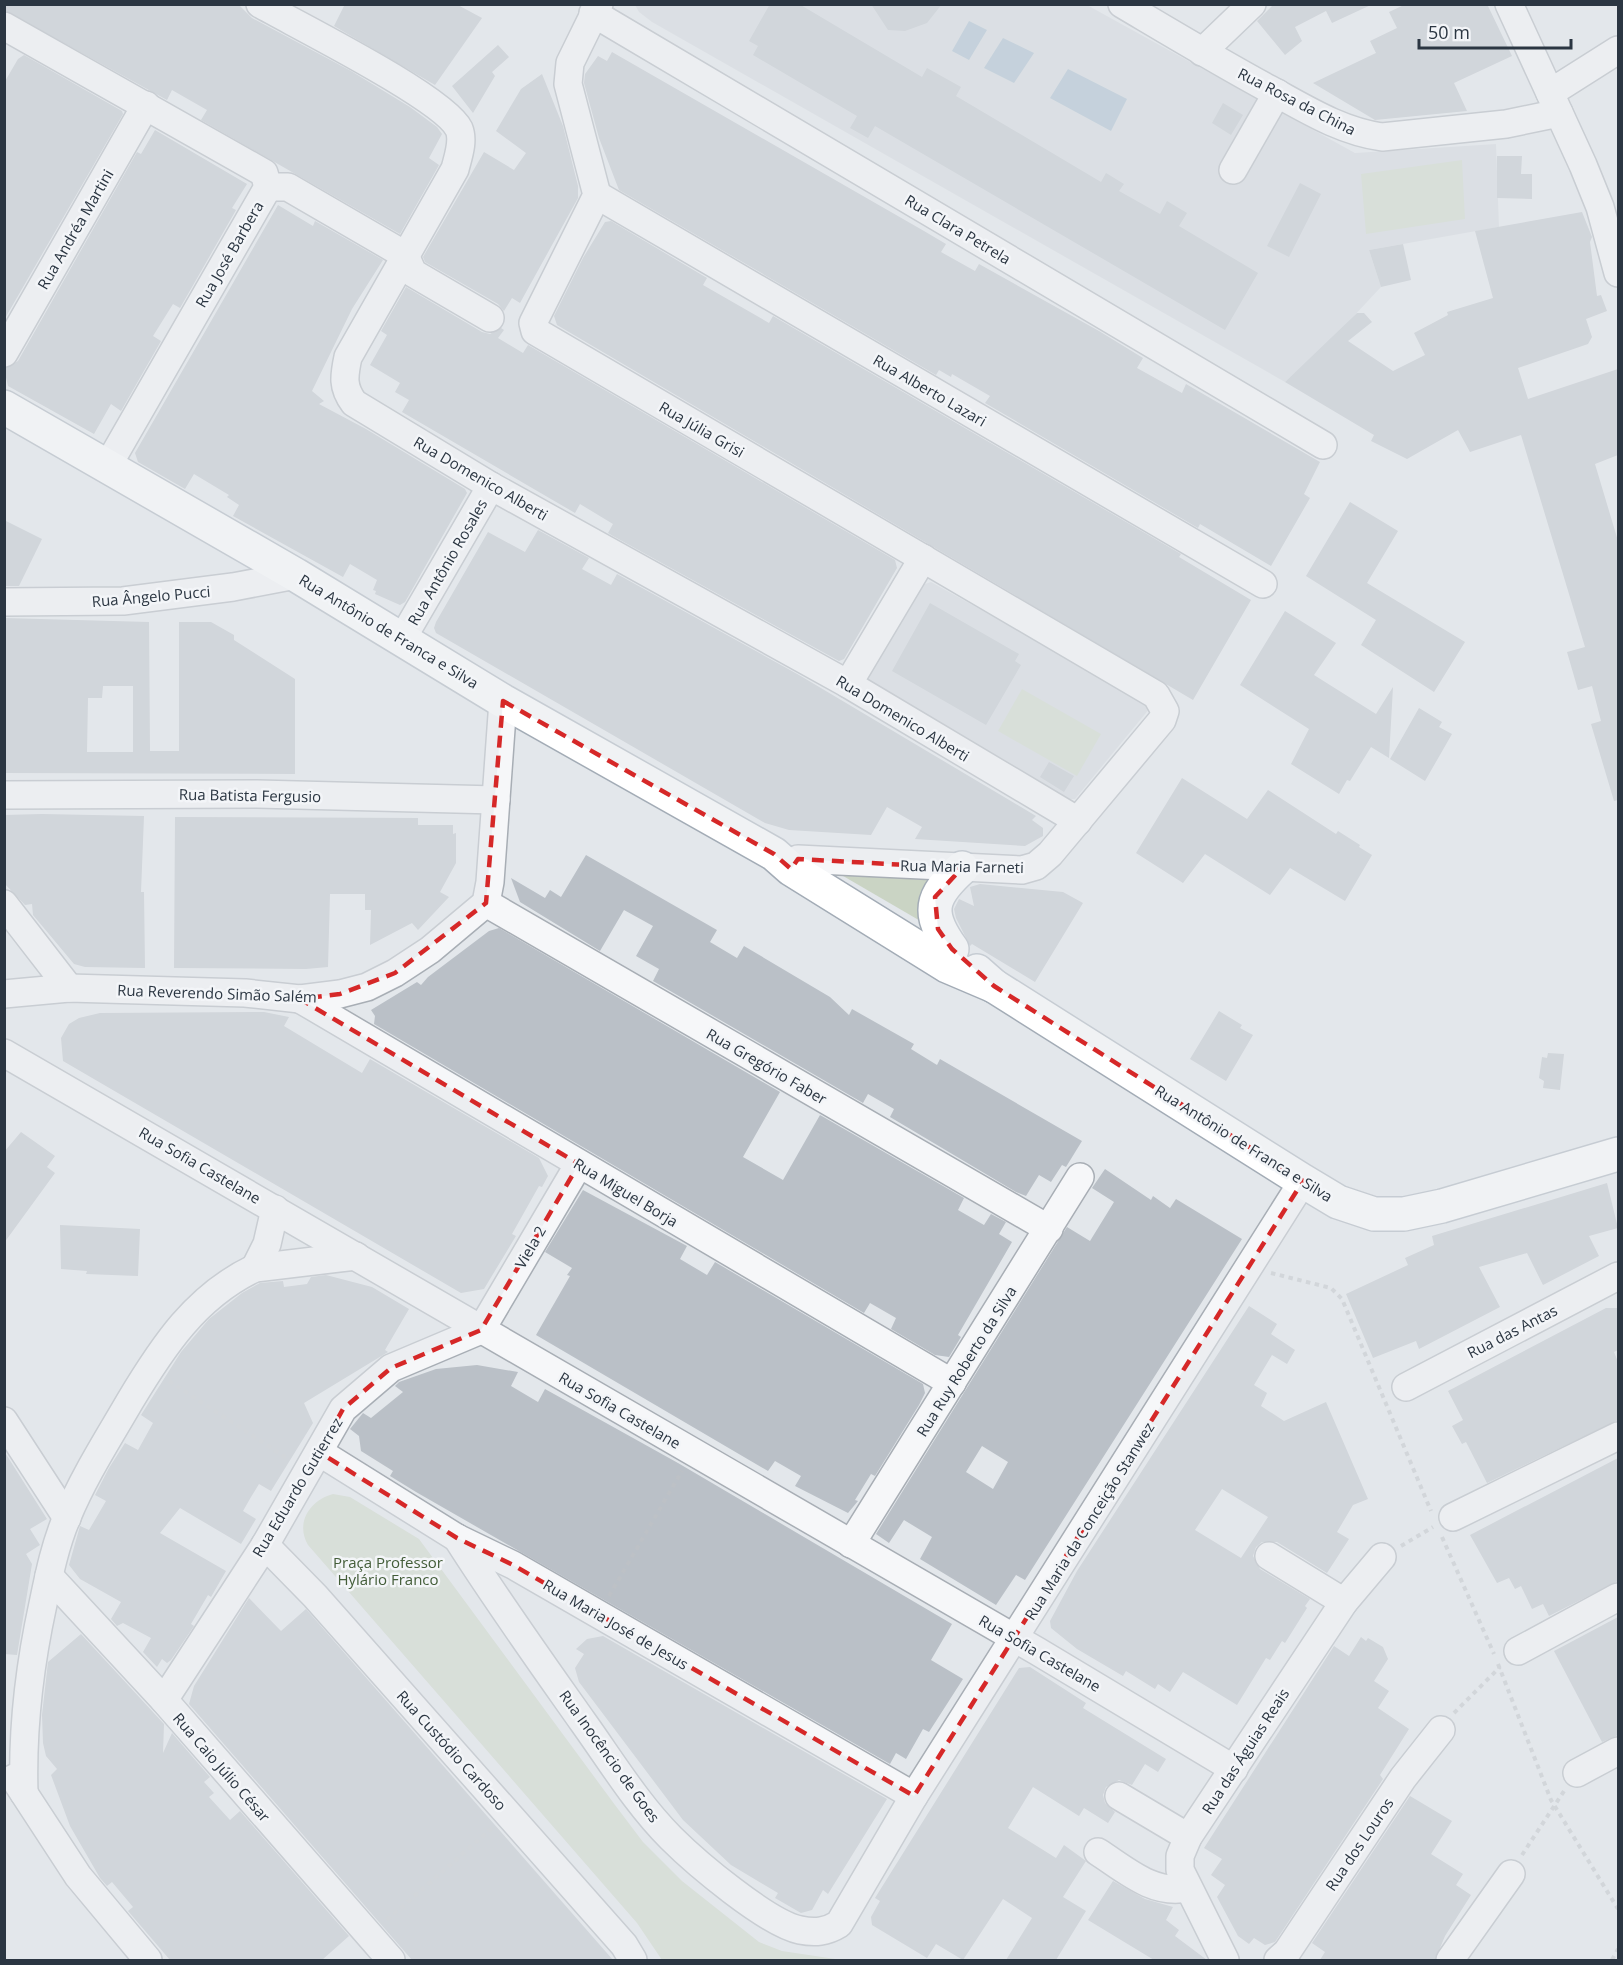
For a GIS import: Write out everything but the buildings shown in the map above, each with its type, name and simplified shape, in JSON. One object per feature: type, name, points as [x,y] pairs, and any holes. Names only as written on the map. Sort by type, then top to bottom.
[{"type":"main road","name":"Rua Antônio de Franca e Silva","points":[[4,407],[296,574],[503,701],[788,861],[952,949],[994,986],[1338,1202],[1374,1214],[1404,1214],[1442,1206],[1618,1154]]},
{"type":"main road","name":"Rua Antônio de Franca e Silva","points":[[788,861],[947,966],[994,986]]},
{"type":"main road","points":[[952,949],[938,929],[934,912],[935,897],[962,868]]},
{"type":"street","name":"Rua Domenico Alberti","points":[[260,4],[408,87],[443,110],[459,130],[460,150],[455,169],[348,357],[344,376],[346,392],[354,403],[491,486],[848,684],[1078,821]]},
{"type":"street","name":"Rua Rosa da China","points":[[1122,4],[1202,52],[1342,128],[1382,137],[1506,124],[1555,103]]},
{"type":"street","points":[[1202,52],[1252,4]]},
{"type":"street","points":[[1509,4],[1600,207],[1618,273]]},
{"type":"street","points":[[596,9],[570,63],[568,84],[597,195]]},
{"type":"street","name":"Rua Clara Petrela","points":[[596,9],[1323,445]]},
{"type":"street","name":"Rua José Barbera","points":[[8,38],[146,105],[264,173],[268,187],[107,467]]},
{"type":"street","points":[[1555,103],[1618,51]]},
{"type":"street","points":[[1233,170],[1277,93]]},
{"type":"street","name":"Rua Andréa Martini","points":[[4,353],[146,105]]},
{"type":"street","points":[[268,187],[288,187],[405,255],[413,273],[490,318]]},
{"type":"street","name":"Rua Júlia Grisi","points":[[597,195],[533,322],[535,331],[1156,695],[1163,704]]},
{"type":"street","name":"Rua Alberto Lazari","points":[[597,195],[1263,584]]},
{"type":"street","name":"Rua Antônio Rosales","points":[[402,639],[491,486]]},
{"type":"street","points":[[848,684],[922,558]]},
{"type":"street","name":"Rua Ângelo Pucci","points":[[4,602],[123,601],[233,587],[296,574]]},
{"type":"street","points":[[486,903],[490,882],[503,701]]},
{"type":"street","name":"Rua Maria Farneti","points":[[788,861],[1022,870],[1036,866],[1078,821],[1162,720],[1165,711],[1163,704]]},
{"type":"street","name":"Rua Batista Fergusio","points":[[4,795],[257,794],[496,800]]},
{"type":"street","points":[[4,903],[69,988]]},
{"type":"street","name":"Rua Reverendo Simão Salém","points":[[4,994],[69,988],[245,993],[300,999],[324,998],[366,987],[395,973],[430,950],[486,903]]},
{"type":"street","name":"Rua Gregório Faber","points":[[486,903],[1048,1229]]},
{"type":"street","name":"Rua Miguel Borja","points":[[300,999],[952,1383]]},
{"type":"street","name":"Rua Sofia Castelane","points":[[4,1053],[1015,1638],[1234,1769]]},
{"type":"street","name":"Viela 2","points":[[481,1330],[579,1164]]},
{"type":"street","name":"Rua Ruy Roberto da Silva","points":[[851,1544],[1080,1177]]},
{"type":"street","name":"Rua Maria da Conceição Stanwez","points":[[839,1924],[914,1796],[1303,1181]]},
{"type":"street","points":[[255,1268],[267,1244],[276,1209]]},
{"type":"street","points":[[24,1793],[22,1744],[26,1703],[32,1658],[49,1576],[67,1518],[91,1467],[150,1368],[175,1332],[200,1304],[218,1289],[255,1268],[356,1256]]},
{"type":"street","name":"Rua das Antas","points":[[1406,1387],[1618,1276]]},
{"type":"street","name":"Rua Eduardo Gutierrez","points":[[164,1700],[265,1545],[343,1409],[391,1368],[481,1330]]},
{"type":"street","points":[[4,1421],[67,1518]]},
{"type":"street","points":[[1445,1521],[1618,1436]]},
{"type":"street","name":"Rua Maria José de Jesus","points":[[312,1462],[457,1538],[513,1564],[914,1796]]},
{"type":"street","name":"Rua Inocêncio de Goes","points":[[457,1538],[488,1587],[632,1791],[670,1838],[762,1911],[798,1929],[828,1930],[839,1924]]},
{"type":"street","name":"Rua Custódio Cardoso","points":[[265,1545],[315,1596],[624,1945],[633,1960]]},
{"type":"street","points":[[1269,1556],[1344,1602]]},
{"type":"street","name":"Rua das Águias Reais","points":[[1225,1960],[1187,1888],[1180,1870],[1180,1857],[1188,1837],[1344,1602],[1382,1557]]},
{"type":"street","name":"Rua Caio Júlio César","points":[[49,1576],[164,1700],[379,1952]]},
{"type":"street","points":[[1509,1660],[1618,1597]]},
{"type":"street","name":"Rua dos Louros","points":[[1278,1960],[1287,1952],[1403,1778],[1442,1730]]},
{"type":"street","points":[[1577,1773],[1618,1751]]},
{"type":"street","points":[[4,1764],[78,1876],[148,1960]]},
{"type":"street","points":[[1119,1796],[1188,1837]]},
{"type":"street","points":[[1098,1852],[1153,1887],[1175,1891],[1187,1888]]},
{"type":"street","points":[[1450,1960],[1511,1874]]},
{"type":"path","points":[[1269,1272],[1331,1288],[1342,1299],[1509,1660],[1554,1804],[1618,1910]]},
{"type":"path","points":[[150,1368],[312,1462]]},
{"type":"path","points":[[598,1614],[693,1452]]},
{"type":"path","points":[[1382,1557],[1445,1521]]},
{"type":"path","points":[[1442,1730],[1451,1717],[1509,1660]]},
{"type":"path","points":[[1511,1874],[1554,1804],[1577,1773]]},
{"type":"path","points":[[379,1952],[508,1814]]},
{"type":"path","points":[[1612,1960],[1618,1949]]},
{"type":"highlighted area","points":[[503,701],[774,854],[791,869],[798,859],[962,868],[935,897],[938,929],[952,949],[994,986],[1303,1181],[914,1796],[513,1565],[457,1538],[319,1452],[343,1409],[391,1368],[481,1330],[579,1164],[300,999],[340,994],[395,973],[486,903]]},
{"type":"shaded area","points":[[635,5],[1087,5],[1355,153],[1496,144],[1499,227],[1369,250],[1381,287],[1338,333],[1285,382],[652,22],[639,12]]},
{"type":"shaded area","points":[[931,582],[1146,701],[1150,708],[1075,799],[1069,799],[871,686],[868,677],[919,586]]},
{"type":"green space","points":[[1462,160],[1465,219],[1366,234],[1361,174]]},
{"type":"green space","points":[[1022,689],[1101,734],[1077,776],[998,731]]},
{"type":"green space","points":[[838,873],[937,881],[929,926]]},
{"type":"green space","name":"Praça Professor Hylário Franco","points":[[333,1494],[350,1497],[419,1539],[643,1842],[682,1881],[759,1942],[782,1951],[842,1960],[662,1960],[637,1923],[308,1545],[303,1529],[307,1514],[318,1501]]},
{"type":"water","points":[[969,21],[987,30],[969,60],[952,51]]},
{"type":"water","points":[[1003,38],[1034,53],[1014,83],[984,68]]},
{"type":"water","points":[[1068,69],[1127,99],[1111,131],[1050,98]]}]
